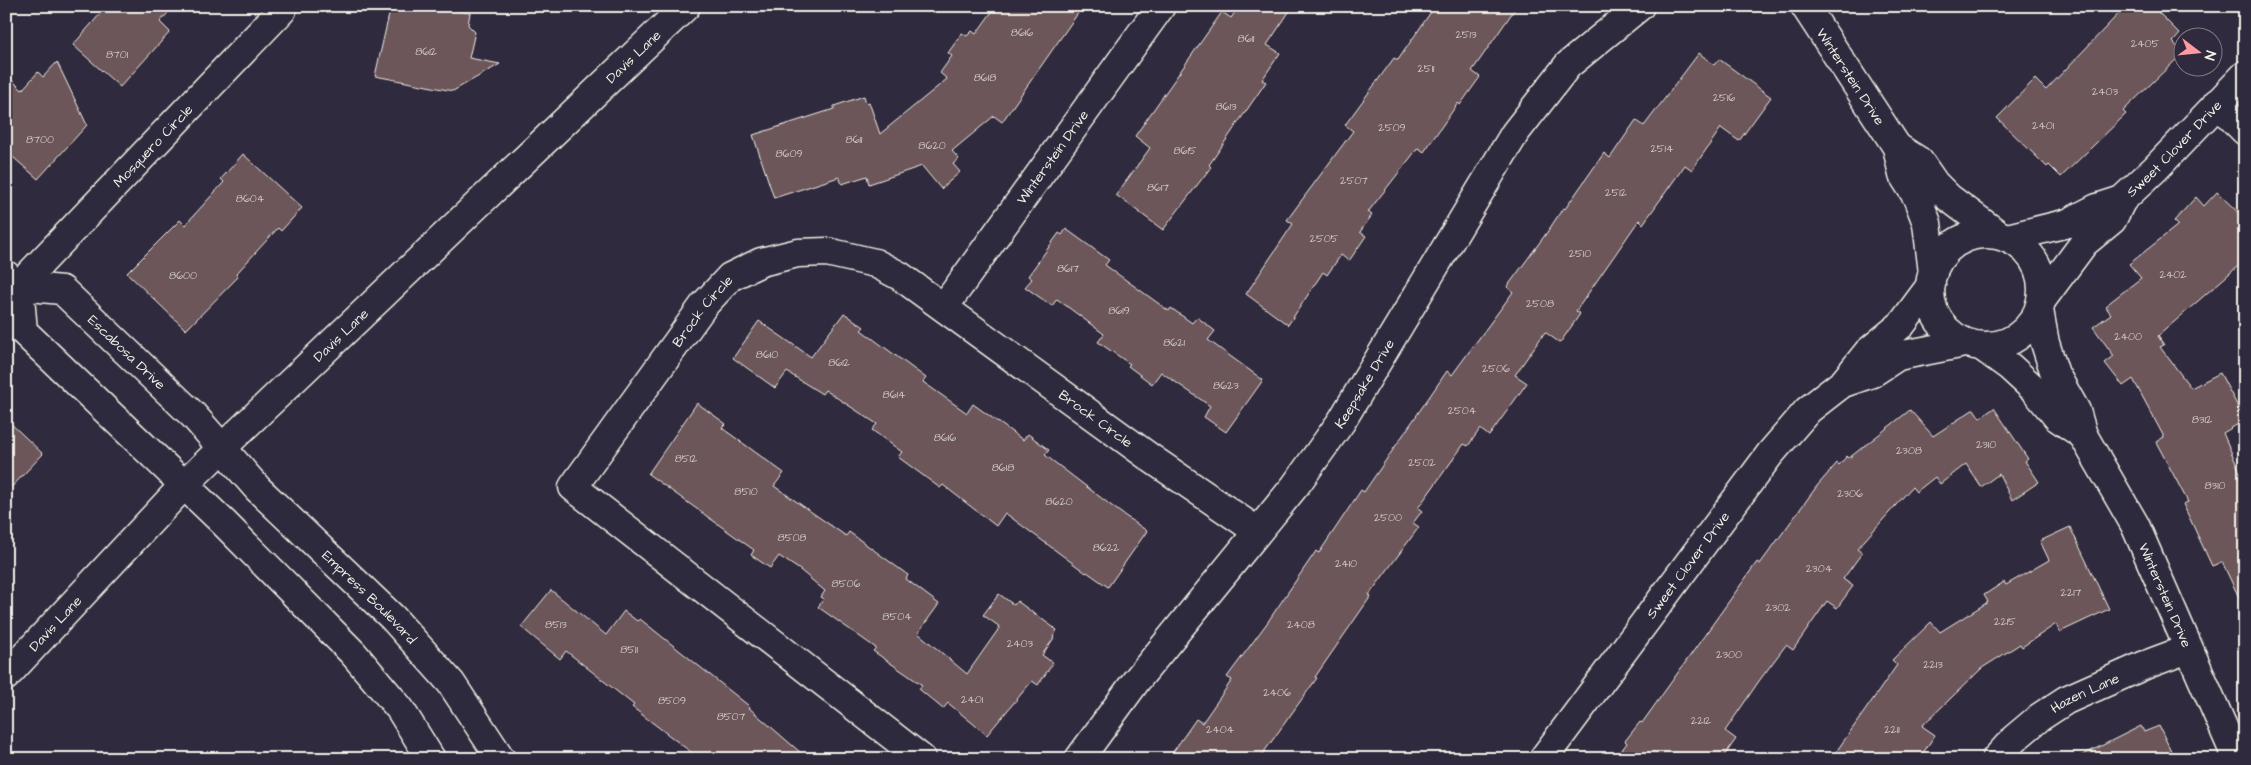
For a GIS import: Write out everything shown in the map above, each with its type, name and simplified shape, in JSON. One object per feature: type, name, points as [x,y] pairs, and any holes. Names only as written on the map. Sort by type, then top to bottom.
[{"type":"street","name":"Mosquero Circle","points":[[10,287],[282,10],[278,6]]},
{"type":"street","name":"Davis Lane","points":[[6,676],[222,446],[686,6]]},
{"type":"street","name":"Winterstein Drive","points":[[944,307],[1161,6]]},
{"type":"street","name":"Keepsake Drive","points":[[1079,759],[1136,681],[1295,486],[1341,422],[1515,133],[1540,99],[1568,65],[1640,6]]},
{"type":"street","name":"Winterstein Drive","points":[[1805,6],[1897,147],[1903,175],[1917,197],[1927,223],[1932,279]]},
{"type":"street","name":"Sweet Clover Drive","points":[[2040,306],[2084,243],[2112,220],[2122,200],[2156,169],[2245,75]]},
{"type":"street","points":[[2217,103],[2245,131]]},
{"type":"street","name":"Winterstein Drive","points":[[1897,147],[1919,161],[1934,184],[1949,198],[2003,237]]},
{"type":"street","name":"Sweet Clover Drive","points":[[2003,237],[2068,224],[2097,208],[2122,200]]},
{"type":"street","points":[[1982,234],[2003,237],[2023,248],[2036,263],[2042,282],[2040,306],[2029,326],[2016,338],[1999,345],[1973,344],[1950,333],[1938,319],[1932,303],[1932,279],[1941,258],[1952,246],[1966,238],[1982,234]]},
{"type":"street","name":"Brock Circle","points":[[922,759],[573,487],[704,305],[730,277],[761,262],[798,253],[827,252],[848,255],[876,263],[900,276],[1152,459],[1257,531]]},
{"type":"street","name":"Sweet Clover Drive","points":[[1543,759],[1770,454],[1808,410],[1844,382],[1868,352],[1902,324],[1932,279]]},
{"type":"street","name":"Escabosa Drive","points":[[10,287],[62,290],[193,415],[222,446]]},
{"type":"street","points":[[10,287],[23,331],[184,485],[353,653],[400,709],[431,759]]},
{"type":"street","name":"Winterstein Drive","points":[[2040,306],[2045,343],[2055,374],[2076,411],[2083,435],[2135,525],[2237,759]]},
{"type":"street","name":"Winterstein Drive","points":[[1973,344],[2010,367],[2035,390],[2058,418],[2083,435]]},
{"type":"street","name":"Sweet Clover Drive","points":[[1844,382],[1872,373],[1898,356],[1973,344]]},
{"type":"street","name":"Empress Boulevard","points":[[222,446],[258,488],[400,626],[451,683],[501,759]]},
{"type":"street","name":"Hazen Lane","points":[[1996,759],[2015,738],[2040,716],[2066,700],[2145,665],[2188,649]]},
{"type":"building","points":[[107,6],[174,6],[160,22],[170,32],[120,87],[73,45]]},
{"type":"building","points":[[391,6],[435,6],[470,13],[468,25],[475,32],[469,58],[500,64],[453,91],[375,76]]},
{"type":"building","points":[[996,6],[1083,6],[1002,122],[994,116],[952,151],[959,159],[953,164],[960,172],[941,189],[922,166],[869,184],[867,176],[842,184],[839,177],[774,198],[753,135],[834,109],[834,106],[864,96],[866,103],[869,102],[880,134],[947,79],[940,73],[952,56],[948,53],[962,33],[967,36],[972,31],[976,34]]},
{"type":"building","points":[[1239,6],[1293,6],[1267,45],[1280,53],[1262,80],[1266,82],[1209,165],[1211,167],[1163,230],[1116,195],[1150,148],[1135,136],[1222,12],[1231,18]]},
{"type":"building","points":[[1435,6],[1517,6],[1472,71],[1480,77],[1460,105],[1458,103],[1424,152],[1418,148],[1368,212],[1372,215],[1360,232],[1366,236],[1349,261],[1341,255],[1327,275],[1323,272],[1288,325],[1246,294],[1293,224],[1287,220],[1353,131],[1345,125],[1394,58],[1398,60]]},
{"type":"building","points":[[2126,6],[2152,6],[2174,28],[2174,62],[2123,111],[2126,114],[2061,177],[2049,165],[2047,167],[1997,118],[2035,79],[2046,90]]},
{"type":"building","points":[[1699,53],[1714,65],[1719,59],[1771,97],[1739,141],[1721,128],[1692,170],[1685,165],[1643,224],[1639,220],[1576,311],[1580,314],[1560,343],[1545,332],[1515,375],[1527,383],[1489,436],[1480,429],[1468,446],[1464,444],[1418,508],[1422,511],[1413,523],[1419,527],[1369,595],[1371,596],[1315,677],[1317,678],[1259,759],[1168,759],[1196,719],[1202,723],[1232,680],[1227,677],[1267,623],[1316,551],[1319,553],[1361,490],[1364,492],[1447,371],[1452,375],[1513,292],[1507,287],[1604,153],[1610,158],[1636,120],[1644,126]]},
{"type":"building","points":[[57,62],[87,125],[38,179],[6,151],[6,74],[22,90],[38,72],[43,77]]},
{"type":"building","points":[[243,154],[302,208],[281,231],[278,228],[236,274],[238,277],[186,330],[127,273],[180,220],[185,225],[224,182],[221,179]]},
{"type":"building","points":[[2217,192],[2245,219],[2245,260],[2158,336],[2164,345],[2160,347],[2191,388],[2220,373],[2245,420],[2223,433],[2245,484],[2245,610],[2222,562],[2212,566],[2183,504],[2188,502],[2156,442],[2164,437],[2133,379],[2123,386],[2105,363],[2114,356],[2093,327],[2111,314],[2105,306],[2141,278],[2129,264],[2178,225],[2174,221],[2196,197],[2204,206]]},
{"type":"building","points":[[1066,229],[1109,260],[1105,265],[1169,311],[1171,308],[1192,323],[1197,317],[1215,331],[1208,340],[1263,380],[1226,432],[1204,417],[1210,406],[1161,372],[1152,384],[1128,366],[1130,364],[1098,342],[1104,334],[1057,299],[1052,306],[1025,287],[1032,279],[1028,276],[1059,233],[1062,235]]},
{"type":"building","points":[[844,313],[864,327],[861,330],[926,378],[923,382],[967,413],[973,404],[1023,440],[1028,434],[1049,450],[1045,455],[1147,531],[1108,587],[1005,513],[996,526],[943,485],[940,488],[898,457],[902,452],[872,430],[877,424],[825,390],[822,394],[787,372],[775,388],[733,358],[759,321],[811,357]]},
{"type":"building","points":[[697,403],[726,424],[722,428],[784,473],[774,486],[846,536],[849,532],[908,575],[906,579],[939,604],[918,633],[967,674],[1000,627],[983,615],[999,594],[1014,605],[1017,601],[1057,630],[1054,638],[1042,655],[1053,663],[1038,685],[1032,681],[987,735],[948,703],[943,709],[919,689],[922,685],[873,651],[876,648],[818,607],[824,599],[821,597],[825,591],[800,570],[779,556],[770,568],[751,555],[754,550],[648,474]]},
{"type":"building","points":[[1994,408],[2028,459],[2025,461],[2039,482],[2012,500],[1999,474],[1981,487],[1966,464],[1940,484],[1935,477],[1916,492],[1912,487],[1857,549],[1862,553],[1843,579],[1853,586],[1837,608],[1827,601],[1793,650],[1786,645],[1759,681],[1725,731],[1736,739],[1722,759],[1615,759],[1627,743],[1625,741],[1640,722],[1642,723],[1757,562],[1760,564],[1817,486],[1837,463],[1839,465],[1847,456],[1849,458],[1910,410],[1933,436],[1974,409],[1980,418]]},
{"type":"building","points":[[6,419],[43,454],[6,493]]},
{"type":"building","points":[[2070,527],[2109,609],[2060,632],[2056,624],[2022,647],[2020,644],[1982,668],[1922,726],[1935,735],[1919,759],[1831,759],[1897,665],[1892,660],[1931,622],[1940,632],[1988,602],[1984,595],[2004,582],[2006,585],[2049,560],[2040,541]]},
{"type":"building","points":[[551,590],[606,635],[624,611],[637,621],[640,619],[749,706],[808,759],[700,759],[632,707],[634,705],[566,651],[560,659],[521,627]]},
{"type":"building","points":[[2141,726],[2144,732],[2159,726],[2175,759],[2075,759]]}]
